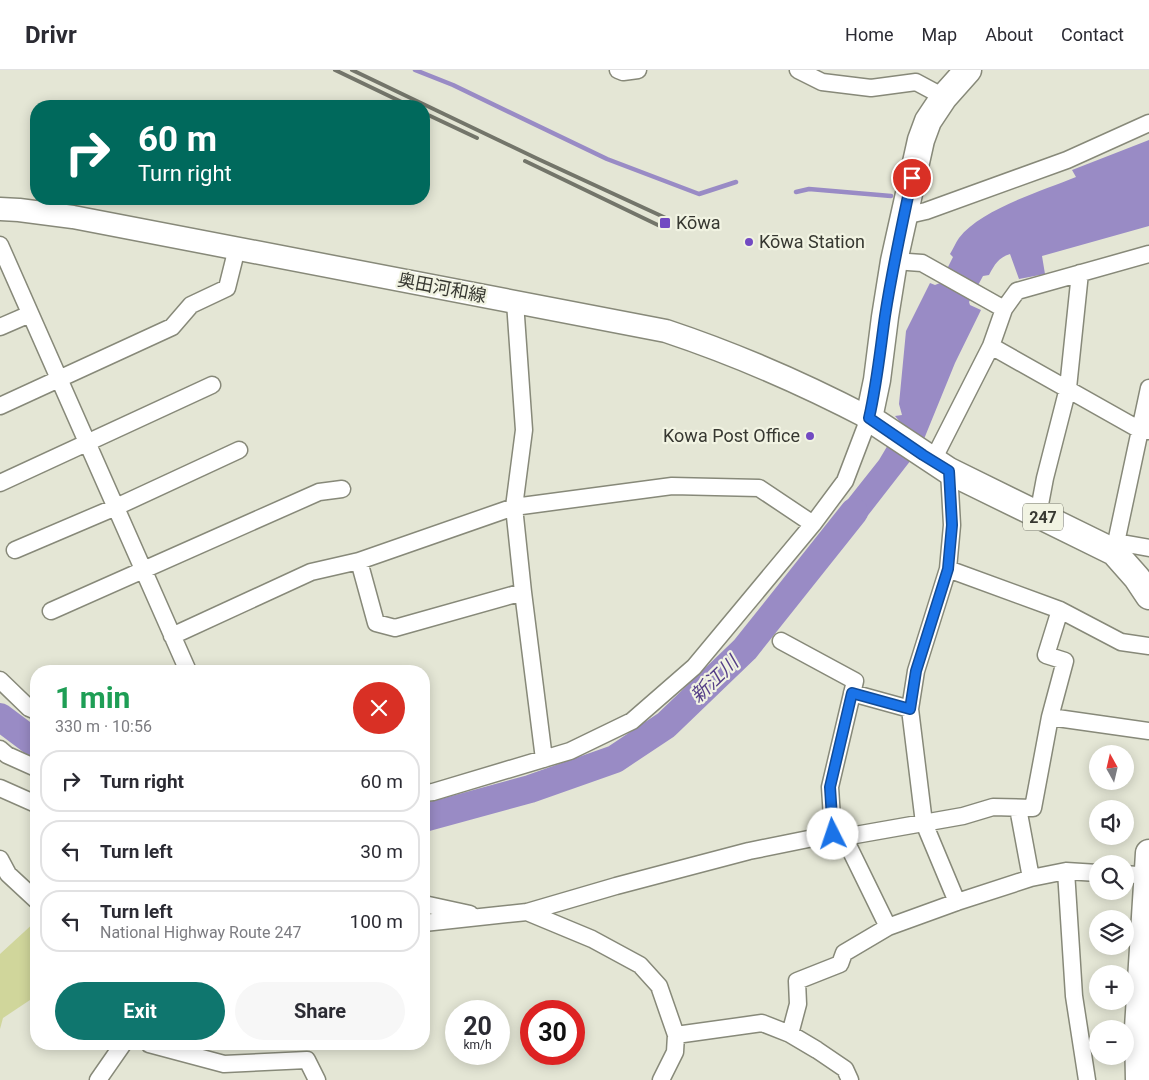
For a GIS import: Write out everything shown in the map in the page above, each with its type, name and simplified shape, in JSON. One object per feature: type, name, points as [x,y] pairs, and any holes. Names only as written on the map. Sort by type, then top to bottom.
[{"type":"highway","points":[[877,422],[877,380],[885,317],[894,261],[921,140],[928,121],[944,97],[968,70]]},
{"type":"highway","name":"247","points":[[877,422],[935,462],[1038,515],[1115,547],[1149,596]]},
{"type":"highway","points":[[1142,1071],[1143,870]]},
{"type":"main road","name":"奥田河和線","points":[[0,209],[73,217],[666,331],[697,341],[836,401],[877,422]]},
{"type":"street","points":[[618,70],[623,72],[638,70]]},
{"type":"street","points":[[798,70],[822,82],[872,88],[914,76],[944,97]]},
{"type":"street","points":[[904,216],[926,211],[1067,160],[1149,123]]},
{"type":"street","points":[[0,247],[185,665]]},
{"type":"street","points":[[0,406],[172,327],[191,304],[227,288],[237,248]]},
{"type":"street","points":[[957,902],[924,823],[910,709],[916,671],[948,569],[952,525],[935,462],[991,346],[1004,310],[1017,291],[1149,254]]},
{"type":"street","points":[[894,261],[922,263],[1004,310]]},
{"type":"street","points":[[1038,515],[1044,478],[1068,388],[1080,272]]},
{"type":"street","points":[[515,302],[524,430],[514,507],[544,759]]},
{"type":"street","points":[[0,327],[30,314]]},
{"type":"street","points":[[991,346],[1145,431]]},
{"type":"street","points":[[0,483],[212,385]]},
{"type":"street","points":[[1149,388],[1145,431],[1115,547],[1149,548]]},
{"type":"street","points":[[430,792],[570,751],[632,720],[694,667],[813,524],[845,481],[877,422]]},
{"type":"street","points":[[15,550],[116,507],[239,450]]},
{"type":"street","points":[[172,636],[311,572],[358,561],[514,507],[672,486],[759,488],[813,524]]},
{"type":"street","points":[[51,611],[319,492],[342,489]]},
{"type":"street","points":[[358,561],[376,623],[395,628],[523,592]]},
{"type":"street","points":[[948,569],[1060,610],[1121,642],[1149,646]]},
{"type":"street","points":[[430,922],[527,912],[749,851],[963,816],[993,807],[1033,808],[1050,717],[1065,661],[1046,655],[1060,610]]},
{"type":"street","points":[[780,641],[855,681],[830,787],[838,835],[888,927]]},
{"type":"street","points":[[0,680],[30,708]]},
{"type":"street","points":[[852,693],[910,709]]},
{"type":"street","points":[[1050,717],[1149,730]]},
{"type":"street","points":[[0,749],[7,755],[30,765]]},
{"type":"street","points":[[0,788],[30,801]]},
{"type":"street","points":[[1018,808],[1031,878]]},
{"type":"street","points":[[0,859],[8,874],[30,894]]},
{"type":"street","points":[[1066,871],[1074,996],[1087,1080]]},
{"type":"street","points":[[790,1034],[798,1004],[797,981],[840,964],[844,953],[888,927],[1031,878],[1066,871],[1089,872]]},
{"type":"street","points":[[430,905],[485,917]]},
{"type":"street","points":[[527,912],[592,939],[640,966],[659,986],[676,1035],[675,1052],[661,1080]]},
{"type":"street","points":[[676,1035],[762,1023],[790,1034],[846,1069],[850,1080]]},
{"type":"street","points":[[98,1080],[119,1050]]},
{"type":"street","points":[[187,1050],[224,1064],[307,1060],[317,1080]]},
{"type":"green space","points":[[30,926],[30,1000],[3,1018],[0,1029],[0,954]]},
{"type":"shaded area","points":[[1149,140],[1149,226],[1042,256],[1045,274],[1019,279],[1010,254],[1002,257],[997,262],[989,275],[983,276],[969,302],[970,305],[981,310],[955,363],[924,439],[911,460],[841,550],[822,532],[879,460],[901,423],[895,416],[902,415],[899,404],[906,331],[930,283],[935,285],[940,283],[953,257],[950,254],[959,238],[982,218],[997,210],[1076,177],[1072,170]]},
{"type":"waterway","points":[[415,70],[453,85],[607,159],[699,194],[736,182]]},
{"type":"waterway","points":[[796,192],[809,189],[891,196]]},
{"type":"waterway","name":"新江川","points":[[430,816],[530,789],[615,759],[666,725],[745,649],[854,512]]},
{"type":"waterway","name":"新江川","points":[[0,717],[30,740]]},
{"type":"railway","points":[[335,70],[398,100]]},
{"type":"railway","points":[[352,70],[415,100]]},
{"type":"railway","points":[[430,107],[668,219]]},
{"type":"railway","points":[[430,116],[477,138]]},
{"type":"railway","points":[[525,161],[662,227]]},
{"type":"place","name":"Kōwa","points":[[665,223]]},
{"type":"place","name":"Kōwa Station","points":[[749,242]]},
{"type":"place","name":"Kowa Post Office","points":[[810,436]]},
{"type":"route","points":[[833,834],[830,787],[852,693],[910,709],[916,671],[948,569],[952,525],[949,471],[923,455],[884,426],[869,418],[877,380],[894,261],[912,178]]}]
